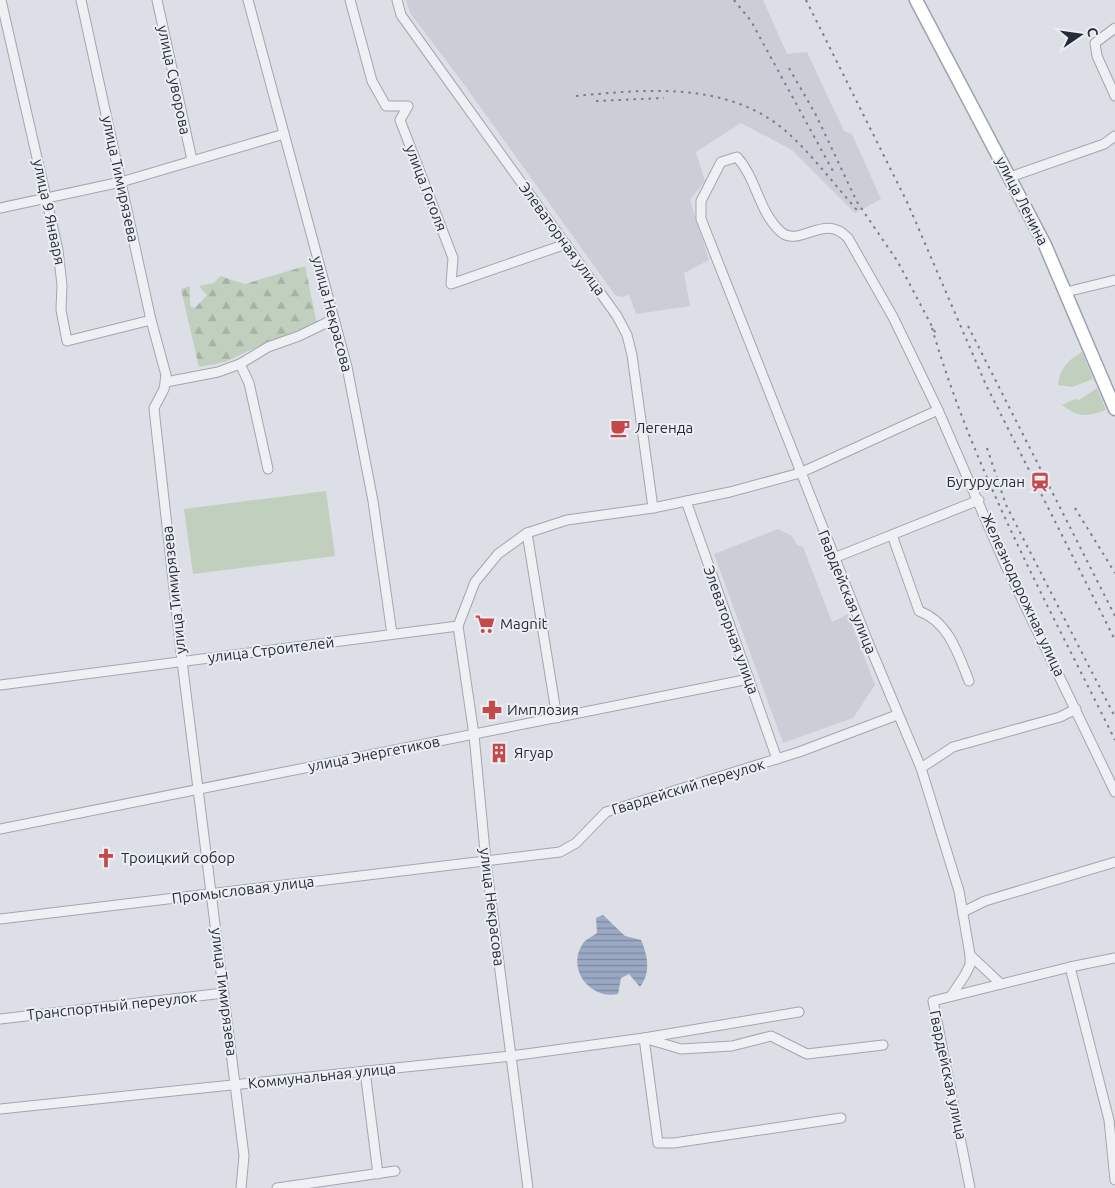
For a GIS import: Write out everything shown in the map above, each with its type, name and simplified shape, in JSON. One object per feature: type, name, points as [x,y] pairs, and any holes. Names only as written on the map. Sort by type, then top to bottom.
[{"type":"main road","name":"улица Ленина","points":[[916,0],[1045,245],[1115,409]]},
{"type":"street","name":"улица 9 Января","points":[[1,0],[61,268],[61,310],[67,341],[151,320]]},
{"type":"street","name":"улица Тимирязева","points":[[81,0],[166,382],[154,408],[182,661],[244,1156],[241,1188]]},
{"type":"street","name":"улица Суворова","points":[[157,0],[192,160]]},
{"type":"street","name":"улица Некрасова","points":[[248,0],[347,367],[365,457],[392,634]]},
{"type":"street","name":"улица Гоголя","points":[[350,0],[372,81],[386,106],[408,106],[400,120],[453,258],[451,284],[566,244]]},
{"type":"street","name":"Элеваторная улица","points":[[397,0],[401,15],[617,316],[627,335],[637,382],[653,508]]},
{"type":"street","points":[[1115,28],[1094,43],[1097,56],[1115,96]]},
{"type":"street","points":[[0,208],[121,182],[284,134]]},
{"type":"street","points":[[1010,177],[1104,144],[1115,136]]},
{"type":"street","name":"Гвардейская улица","points":[[848,238],[841,230],[830,228],[817,228],[801,236],[789,236],[781,232],[763,209],[752,176],[737,157],[721,162],[701,201],[701,219],[712,251],[897,715],[921,768],[959,891],[970,965],[951,996],[933,1001],[970,1188]]},
{"type":"street","name":"Железнодорожная улица","points":[[848,238],[893,317],[938,410],[1005,564],[1115,792]]},
{"type":"street","points":[[1066,292],[1115,280]]},
{"type":"street","points":[[166,382],[218,372],[240,364],[268,347],[300,336],[334,319]]},
{"type":"street","points":[[240,364],[249,383],[268,469]]},
{"type":"street","points":[[458,626],[475,582],[498,554],[527,533],[567,520],[686,502],[800,473],[938,410]]},
{"type":"street","points":[[834,558],[978,500]]},
{"type":"street","name":"Элеваторная улица","points":[[686,502],[778,759]]},
{"type":"street","points":[[527,533],[557,718]]},
{"type":"street","points":[[892,535],[919,611],[932,616],[942,625],[954,646],[969,681]]},
{"type":"street","name":"улица Некрасова","points":[[458,626],[474,735],[486,862],[528,1188]]},
{"type":"street","name":"улица Строителей","points":[[0,685],[458,626]]},
{"type":"street","name":"улица Энергетиков","points":[[0,829],[749,679]]},
{"type":"street","points":[[921,768],[953,747],[1060,717],[1076,709]]},
{"type":"street","name":"Гвардейский переулок","points":[[486,862],[560,852],[576,843],[606,812],[778,759],[897,715]]},
{"type":"street","name":"Промысловая улица","points":[[0,919],[486,862]]},
{"type":"street","points":[[963,912],[985,901],[1115,862]]},
{"type":"street","points":[[970,955],[1002,984]]},
{"type":"street","points":[[951,996],[1070,966],[1115,958]]},
{"type":"street","points":[[1070,966],[1109,1120],[1115,1180]]},
{"type":"street","name":"Транспортный переулок","points":[[0,1019],[224,993]]},
{"type":"street","name":"Коммунальная улица","points":[[0,1109],[511,1056],[644,1038],[799,1012]]},
{"type":"street","name":"Коммунальная улица","points":[[644,1038],[681,1049],[732,1046],[771,1036],[807,1054],[883,1045]]},
{"type":"street","points":[[644,1038],[658,1143],[841,1118]]},
{"type":"street","points":[[365,1071],[378,1174]]},
{"type":"street","points":[[276,1188],[395,1171]]},
{"type":"shaded area","points":[[406,0],[763,0],[787,54],[807,52],[844,131],[852,134],[881,199],[855,213],[792,150],[741,123],[696,152],[705,181],[690,200],[709,260],[684,273],[690,306],[636,314],[629,295],[621,297],[615,295],[463,83],[410,13]]},
{"type":"shaded area","points":[[778,529],[792,536],[797,545],[803,547],[832,622],[848,614],[875,685],[853,718],[783,743],[714,554]]},
{"type":"green space","points":[[305,266],[317,324],[268,342],[225,362],[199,367],[181,289],[190,286],[190,306],[195,308],[207,295],[199,286],[214,283],[220,276],[245,284]]},
{"type":"green space","points":[[1082,352],[1093,379],[1072,387],[1058,385],[1066,365]]},
{"type":"green space","points":[[1097,388],[1106,410],[1083,415],[1073,412],[1062,405],[1075,399],[1079,400]]},
{"type":"green space","points":[[326,491],[335,556],[193,574],[184,509]]},
{"type":"water","points":[[603,915],[625,936],[641,940],[645,952],[647,970],[640,987],[629,974],[621,978],[618,994],[607,995],[589,987],[583,980],[577,962],[579,952],[584,942],[597,933],[596,918]]},
{"type":"railway","points":[[734,0],[751,21],[834,173]]},
{"type":"railway","points":[[806,0],[908,204],[986,385],[1115,640]]},
{"type":"railway","points":[[789,68],[816,115],[857,202],[898,262],[936,334]]},
{"type":"railway","points":[[576,96],[631,92],[687,92],[741,104],[765,116],[788,133],[857,210]]},
{"type":"railway","points":[[596,101],[664,98]]},
{"type":"railway","points":[[968,326],[1115,616]]},
{"type":"railway","points":[[932,328],[949,382],[991,486],[1014,537],[1115,740]]},
{"type":"railway","points":[[987,448],[1006,505],[1115,717]]},
{"type":"railway","points":[[1075,508],[1115,573]]},
{"type":"place","name":"Легенда","points":[[620,428]]},
{"type":"place","name":"Бугуруслан","points":[[1040,482]]},
{"type":"place","name":"Magnit","points":[[485,624]]},
{"type":"place","name":"Имплозия","points":[[492,710]]},
{"type":"place","name":"Ягуар","points":[[499,753]]},
{"type":"place","name":"Троицкий собор","points":[[106,858]]}]
